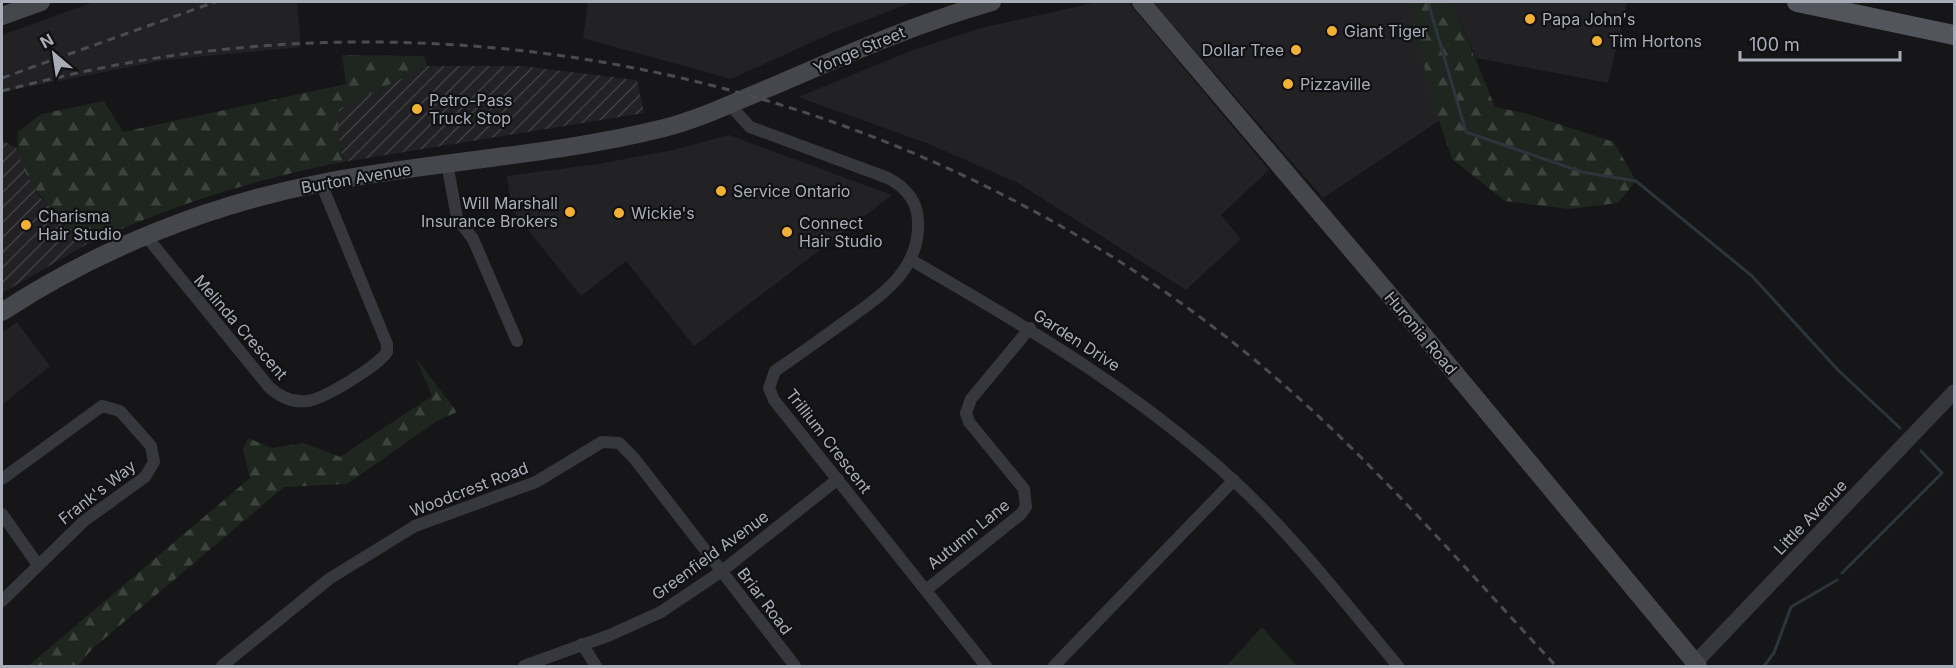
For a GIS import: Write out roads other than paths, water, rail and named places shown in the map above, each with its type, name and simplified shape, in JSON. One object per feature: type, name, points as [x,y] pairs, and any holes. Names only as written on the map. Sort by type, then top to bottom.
[{"type":"main road","points":[[2,16],[41,2]]},
{"type":"main road","name":"Yonge Street","points":[[730,105],[895,34],[992,2]]},
{"type":"main road","name":"Huronia Road","points":[[1141,2],[1431,344],[1695,665]]},
{"type":"main road","points":[[1797,2],[1954,35]]},
{"type":"main road","name":"Burton Avenue","points":[[2,312],[73,270],[146,236],[243,202],[321,183],[577,145],[660,129],[698,118],[730,105]]},
{"type":"street","points":[[730,105],[750,127],[901,185],[910,195],[918,216],[917,240],[911,260]]},
{"type":"street","points":[[447,163],[457,218],[473,239],[517,341]]},
{"type":"street","name":"Melinda Crescent","points":[[146,236],[269,387],[289,399],[309,401],[356,375],[387,352],[387,344],[321,183]]},
{"type":"street","name":"Garden Drive","points":[[911,260],[1030,328],[1132,397],[1234,480],[1320,572],[1398,666]]},
{"type":"street","name":"Trillium Crescent","points":[[911,260],[887,291],[775,371],[770,379],[771,394],[986,666]]},
{"type":"street","name":"Autumn Lane","points":[[926,590],[1021,514],[1026,507],[1024,489],[969,422],[966,413],[971,399],[1030,328]]},
{"type":"street","name":"Little Avenue","points":[[1695,665],[1954,392]]},
{"type":"street","name":"Frank's Way","points":[[2,479],[102,406],[120,411],[153,452],[154,462],[149,472],[84,521],[2,601]]},
{"type":"street","name":"Woodcrest Road","points":[[222,666],[329,579],[416,526],[536,482],[602,442],[619,443]]},
{"type":"street","name":"Briar Road","points":[[619,443],[634,458],[795,666]]},
{"type":"street","name":"Greenfield Avenue","points":[[524,666],[661,612],[722,571],[838,478]]},
{"type":"street","points":[[1054,666],[1234,480]]},
{"type":"street","points":[[2,514],[38,566]]},
{"type":"street","points":[[582,644],[596,666]]},
{"type":"waterway","points":[[1428,2],[1466,132],[1582,172],[1636,181],[1752,276],[1838,370],[1900,428]]},
{"type":"waterway","points":[[1842,573],[1942,473],[1921,451]]},
{"type":"waterway","points":[[1764,666],[1774,653],[1791,607],[1837,580]]},
{"type":"railway","points":[[2,78],[215,2]]},
{"type":"railway","points":[[2,91],[114,66],[228,49],[364,42],[500,48],[634,68],[766,100],[894,145],[1018,202],[1135,271],[1245,352],[1328,425],[1368,464],[1556,666]]},
{"type":"place","name":"Papa John's","points":[[1530,19]]},
{"type":"place","name":"Giant Tiger","points":[[1332,31]]},
{"type":"place","name":"Tim Hortons","points":[[1597,41]]},
{"type":"place","name":"Dollar Tree","points":[[1296,50]]},
{"type":"place","name":"Pizzaville","points":[[1288,84]]},
{"type":"place","name":"Petro-Pass Truck Stop","points":[[417,109]]},
{"type":"place","name":"Service Ontario","points":[[721,191]]},
{"type":"place","name":"Will Marshall Insurance Brokers","points":[[570,212]]},
{"type":"place","name":"Wickie's","points":[[619,213]]},
{"type":"place","name":"Charisma Hair Studio","points":[[26,225]]},
{"type":"place","name":"Connect Hair Studio","points":[[787,232]]}]
